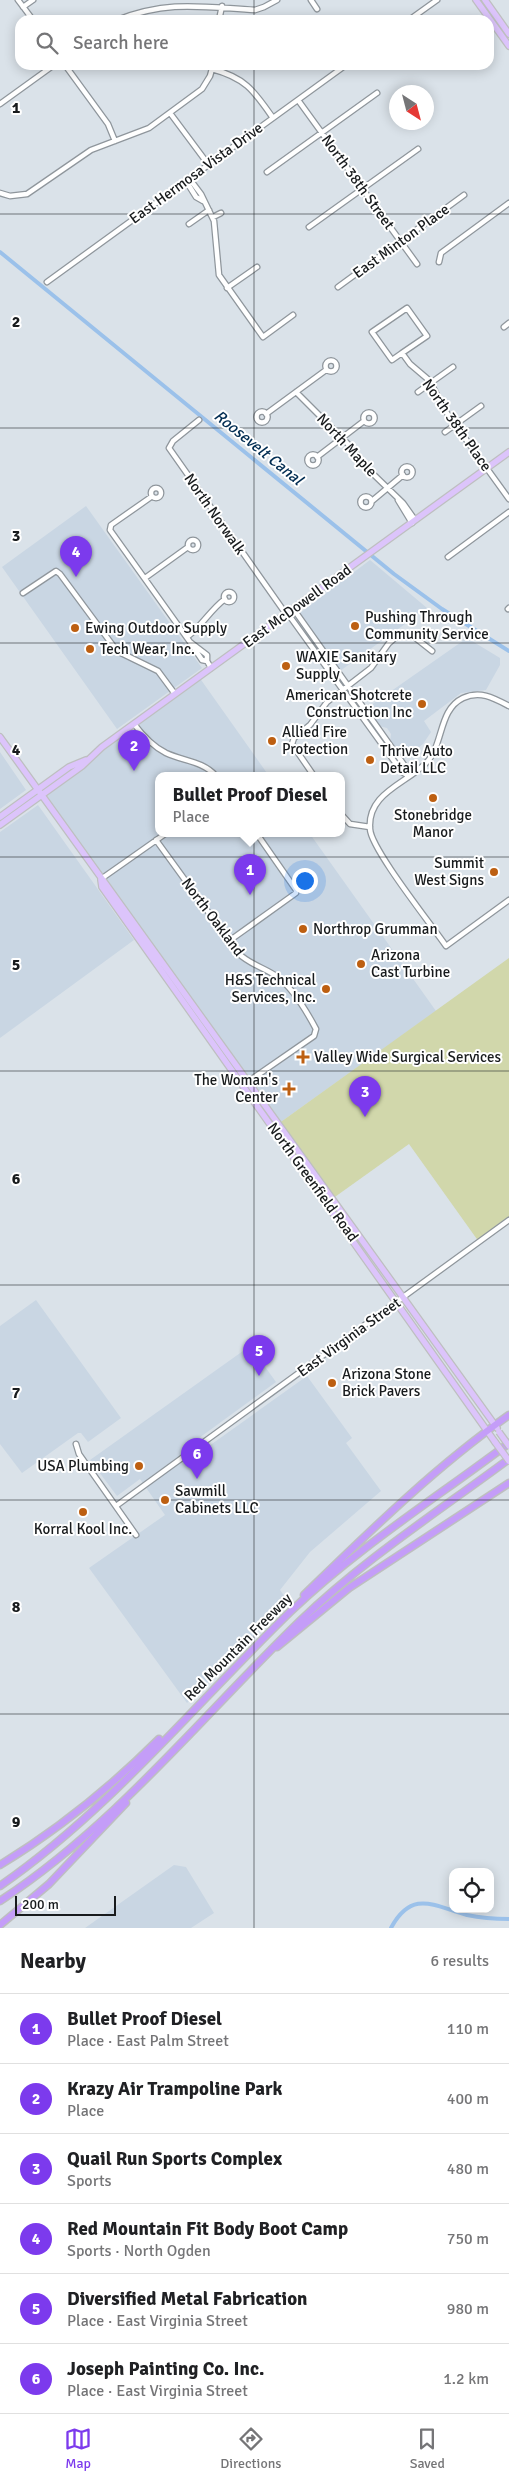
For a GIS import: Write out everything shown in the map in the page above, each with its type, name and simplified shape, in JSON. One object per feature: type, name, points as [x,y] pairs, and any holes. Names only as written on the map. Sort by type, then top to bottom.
[{"type":"highway","points":[[292,1610],[301,1597],[388,1514],[494,1425],[509,1415]]},
{"type":"highway","name":"Red Mountain Freeway","points":[[0,1886],[53,1847],[118,1788],[196,1706],[292,1610],[360,1553],[509,1444]]},
{"type":"highway","name":"Red Mountain Freeway","points":[[0,1901],[69,1849],[142,1784],[266,1655],[323,1600],[509,1460]]},
{"type":"highway","points":[[266,1655],[369,1574],[509,1482]]},
{"type":"highway","points":[[0,1865],[44,1837],[93,1800],[196,1706]]},
{"type":"highway","points":[[0,1926],[49,1884],[120,1810],[142,1784]]},
{"type":"main road","points":[[476,0],[487,15]]},
{"type":"main road","points":[[485,0],[509,34]]},
{"type":"main road","points":[[494,25],[509,46]]},
{"type":"main road","name":"East McDowell Road","points":[[0,818],[82,766],[86,760],[134,724],[509,452]]},
{"type":"main road","name":"North Greenfield Road","points":[[0,738],[101,880],[107,884],[193,1004],[246,1083]]},
{"type":"main road","name":"East McDowell Road","points":[[0,825],[39,793]]},
{"type":"main road","name":"North Greenfield Road","points":[[101,880],[102,887],[246,1083],[400,1299],[509,1444]]},
{"type":"main road","points":[[170,981],[188,1002],[193,1004]]},
{"type":"main road","name":"North Greenfield Road","points":[[400,1299],[487,1431],[509,1460]]},
{"type":"street","points":[[18,0],[29,15]]},
{"type":"street","points":[[23,7],[33,0]]},
{"type":"street","points":[[127,15],[161,3],[188,0],[222,6],[259,9],[277,0]]},
{"type":"street","points":[[311,0],[317,9]]},
{"type":"street","points":[[416,15],[437,0]]},
{"type":"street","points":[[220,15],[222,6]]},
{"type":"street","points":[[0,104],[47,70]]},
{"type":"street","points":[[69,70],[108,124],[115,140]]},
{"type":"street","points":[[0,193],[10,196],[27,194],[85,154],[115,140],[140,133],[202,89],[211,70]]},
{"type":"street","points":[[219,70],[242,80],[254,92],[273,118]]},
{"type":"street","name":"East Hermosa Vista Drive","points":[[47,282],[339,70]]},
{"type":"street","points":[[267,172],[376,93]]},
{"type":"street","name":"North 38th Street","points":[[298,100],[417,264]]},
{"type":"street","points":[[170,113],[208,164]]},
{"type":"street","points":[[309,227],[418,149]]},
{"type":"street","points":[[187,180],[201,194],[203,201],[213,216],[217,237],[217,268],[227,288],[263,337],[293,315]]},
{"type":"street","name":"East Minton Place","points":[[338,286],[464,195]]},
{"type":"street","points":[[439,262],[441,253],[509,203]]},
{"type":"street","points":[[189,224],[209,210]]},
{"type":"street","points":[[213,216],[221,213]]},
{"type":"street","points":[[227,288],[257,267]]},
{"type":"street","points":[[407,308],[426,336],[402,353],[392,360],[372,332],[407,308]]},
{"type":"street","points":[[504,327],[509,323]]},
{"type":"street","name":"North 38th Place","points":[[402,353],[410,364],[430,383],[444,408],[509,499]]},
{"type":"street","points":[[418,392],[453,367]]},
{"type":"street","points":[[266,414],[326,370]]},
{"type":"street","name":"North Maple","points":[[296,392],[342,438],[398,499],[414,521]]},
{"type":"street","points":[[445,432],[481,406]]},
{"type":"street","name":"North Norwalk","points":[[199,420],[172,441],[169,448],[291,618],[345,687],[402,772],[409,776]]},
{"type":"street","points":[[318,457],[364,421]]},
{"type":"street","points":[[372,501],[403,476]]},
{"type":"street","points":[[152,496],[111,526],[110,530],[190,642],[207,656],[207,661],[211,668]]},
{"type":"street","points":[[448,557],[509,512]]},
{"type":"street","points":[[145,578],[188,548]]},
{"type":"street","points":[[23,593],[56,572],[63,577],[117,651],[158,671],[175,694]]},
{"type":"street","points":[[187,637],[198,629],[214,608],[224,599]]},
{"type":"street","points":[[311,772],[293,747],[294,738],[310,725],[327,702],[371,668],[384,649],[397,636],[404,634],[413,636],[432,651]]},
{"type":"street","points":[[509,706],[486,695],[469,696],[451,708],[430,758],[379,798],[372,810],[370,827],[376,846],[446,946],[509,900]]},
{"type":"street","points":[[134,724],[143,736],[158,749],[200,764],[211,772]]},
{"type":"street","points":[[345,818],[350,824],[370,827]]},
{"type":"street","points":[[101,880],[160,837]]},
{"type":"street","points":[[229,941],[296,893],[296,890],[258,837]]},
{"type":"street","name":"North Oakland","points":[[156,840],[229,941],[245,960],[270,972],[289,988],[316,1029],[314,1036],[246,1083]]},
{"type":"street","name":"East Virginia Street","points":[[116,1506],[509,1220]]},
{"type":"street","points":[[76,1444],[79,1454],[136,1535]]},
{"type":"shaded area","points":[[86,506],[202,668],[117,729],[2,567]]},
{"type":"shaded area","points":[[370,560],[427,608],[340,671],[336,666],[335,654],[324,649],[300,613]]},
{"type":"shaded area","points":[[467,638],[500,658],[500,665],[486,690],[461,693],[424,721],[431,732],[423,744],[403,760],[390,742],[391,734],[387,728],[379,726],[367,708]]},
{"type":"shaded area","points":[[199,677],[266,772],[155,772],[155,837],[312,837],[436,1011],[278,1124],[41,795]]},
{"type":"shaded area","points":[[0,752],[26,790],[0,809]]},
{"type":"shaded area","points":[[38,805],[134,940],[0,1038],[0,832]]},
{"type":"shaded area","points":[[36,1300],[121,1418],[88,1442],[81,1433],[78,1433],[22,1473],[0,1444],[0,1326]]},
{"type":"shaded area","points":[[250,1346],[276,1382],[188,1446],[195,1456],[307,1376],[352,1438],[346,1443],[381,1491],[310,1552],[280,1590],[288,1601],[187,1703],[89,1568],[165,1515],[140,1479],[117,1496],[90,1460]]},
{"type":"shaded area","points":[[174,1865],[186,1867],[214,1913],[191,1928],[85,1928]]},
{"type":"green space","points":[[509,958],[509,1220],[479,1242],[409,1144],[332,1199],[278,1124]]},
{"type":"waterway","name":"Roosevelt Canal","points":[[0,252],[394,574],[442,609],[509,651]]},
{"type":"waterway","points":[[391,1928],[407,1908],[416,1904],[434,1905],[472,1916],[509,1919]]},
{"type":"place","name":"Red Mountain Fit Body Boot Camp","points":[[76,577]]},
{"type":"place","name":"Pushing Through Community Service","points":[[355,626]]},
{"type":"place","name":"Ewing Outdoor Supply","points":[[75,628]]},
{"type":"place","name":"Tech Wear, Inc.","points":[[90,649]]},
{"type":"place","name":"WAXIE Sanitary Supply","points":[[286,666]]},
{"type":"place","name":"American Shotcrete Construction Inc","points":[[422,704]]},
{"type":"place","name":"Allied Fire Protection","points":[[272,741]]},
{"type":"place","name":"Thrive Auto Detail LLC","points":[[370,760]]},
{"type":"place","name":"Krazy Air Trampoline Park","points":[[134,771]]},
{"type":"place","name":"Stonebridge Manor","points":[[433,798]]},
{"type":"place","name":"Summit West Signs","points":[[494,872]]},
{"type":"place","name":"Bullet Proof Diesel","points":[[250,895]]},
{"type":"place","name":"Northrop Grumman","points":[[303,929]]},
{"type":"place","name":"Arizona Cast Turbine","points":[[361,964]]},
{"type":"place","name":"H&S Technical Services, Inc.","points":[[326,989]]},
{"type":"place","name":"Valley Wide Surgical Services","points":[[303,1057]]},
{"type":"place","name":"The Woman's Center","points":[[289,1089]]},
{"type":"place","name":"Quail Run Sports Complex","points":[[365,1117]]},
{"type":"place","name":"Diversified Metal Fabrication","points":[[259,1376]]},
{"type":"place","name":"Arizona Stone Brick Pavers","points":[[332,1383]]},
{"type":"place","name":"USA Plumbing","points":[[139,1466]]},
{"type":"place","name":"Joseph Painting Co. Inc.","points":[[197,1479]]},
{"type":"place","name":"Sawmill Cabinets LLC","points":[[165,1500]]},
{"type":"place","name":"Korral Kool Inc.","points":[[83,1512]]}]
